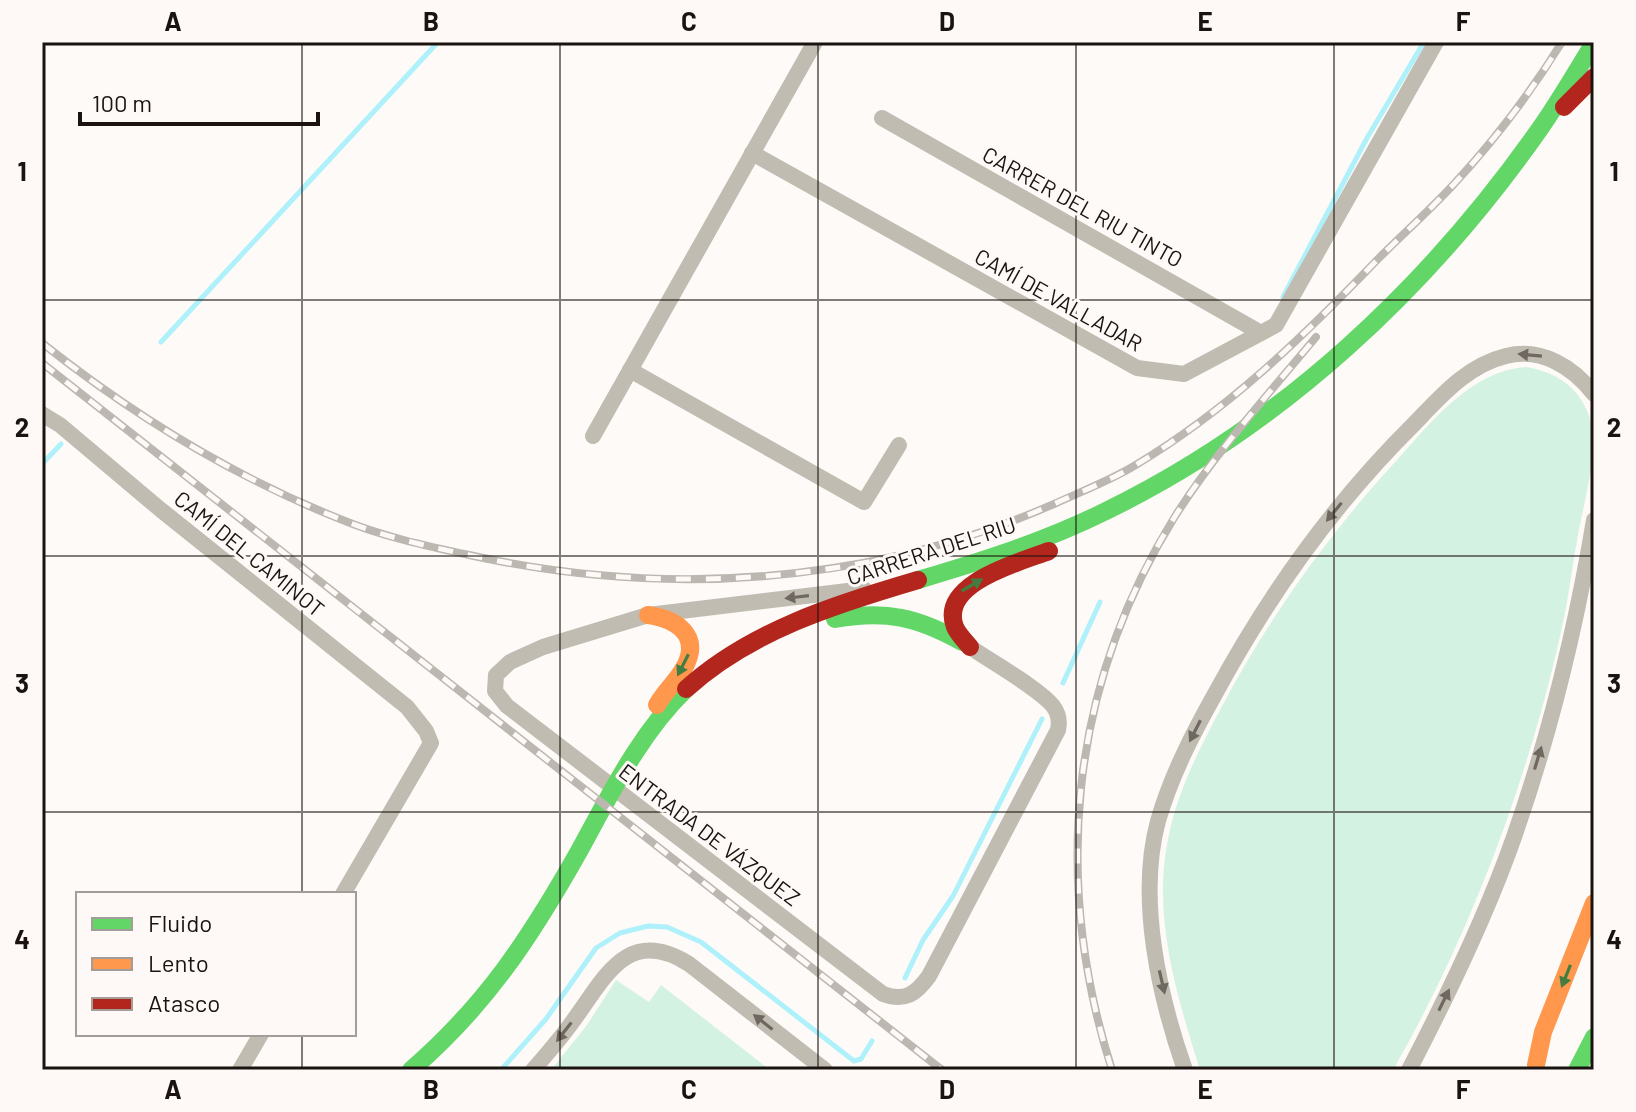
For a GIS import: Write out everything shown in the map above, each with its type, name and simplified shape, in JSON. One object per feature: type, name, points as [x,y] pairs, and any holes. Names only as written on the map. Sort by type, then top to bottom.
[{"type":"main road","name":"CARRERA DEL RIU","points":[[411,1070],[441,1047],[480,1006],[522,949],[642,742],[693,682],[745,644],[823,610],[1027,544],[1112,509],[1194,465],[1271,413],[1342,355],[1394,305],[1460,230],[1534,137],[1594,43]]},
{"type":"main road","name":"CARRERA DEL RIU","points":[[1534,137],[1594,77]]},
{"type":"main road","points":[[970,647],[957,635],[951,620],[951,607],[959,593],[973,583],[1058,547],[1112,509]]},
{"type":"main road","points":[[745,644],[875,612],[929,623],[970,647]]},
{"type":"main road","points":[[642,742],[658,700],[686,664],[690,650],[679,625],[667,618],[648,615]]},
{"type":"main road","points":[[1534,1068],[1543,1032],[1594,903]]},
{"type":"main road","points":[[1534,1068],[1554,1040],[1579,991]]},
{"type":"main road","points":[[1577,1070],[1594,1037]]},
{"type":"street","points":[[593,436],[815,42]]},
{"type":"street","name":"CAMÍ DE VALLADAR","points":[[752,153],[1137,368],[1184,374],[1276,325],[1436,42]]},
{"type":"street","name":"CARRER DEL RIU TINTO","points":[[882,118],[1261,333]]},
{"type":"street","points":[[1185,1070],[1154,949],[1149,882],[1152,853],[1158,823],[1177,768],[1260,614],[1344,500],[1401,437],[1474,368],[1509,355],[1525,353],[1544,357],[1577,374],[1594,394]]},
{"type":"street","points":[[630,370],[864,502],[899,445]]},
{"type":"street","name":"CAMÍ DEL CAMINOT","points":[[42,414],[60,425],[407,707],[426,731],[431,743],[344,892]]},
{"type":"street","points":[[1409,1070],[1446,996],[1513,838],[1563,678],[1594,520]]},
{"type":"street","name":"ENTRADA DE VÁZQUEZ","points":[[902,586],[648,615],[572,636],[510,662],[496,675],[494,683],[500,699],[883,994],[893,998],[912,996],[929,976],[1058,730],[1058,714],[1048,701],[970,647]]},
{"type":"street","points":[[533,1070],[612,967],[635,952],[656,950],[668,952],[689,964],[825,1070]]},
{"type":"street","points":[[240,1070],[260,1036]]},
{"type":"green space","points":[[1526,367],[1565,382],[1585,405],[1592,429],[1590,475],[1565,613],[1536,730],[1497,848],[1449,962],[1393,1070],[1200,1070],[1169,956],[1163,898],[1168,839],[1196,757],[1258,643],[1300,579],[1371,489],[1454,400],[1488,378]]},
{"type":"green space","points":[[616,980],[649,1002],[661,985],[770,1070],[551,1070],[587,1025]]},
{"type":"waterway","points":[[161,342],[438,42]]},
{"type":"waterway","points":[[1283,297],[1367,138],[1424,42]]},
{"type":"waterway","points":[[42,464],[61,444]]},
{"type":"waterway","points":[[1063,683],[1100,602]]},
{"type":"waterway","points":[[905,978],[923,940],[953,896],[1042,719]]},
{"type":"waterway","points":[[501,1070],[546,1019],[596,948],[620,933],[648,926],[667,927],[701,942],[854,1061],[861,1059],[872,1041]]},
{"type":"railway","points":[[42,343],[112,395],[222,463],[300,502],[387,535],[453,552],[617,577],[691,579],[766,576],[839,567],[912,552],[984,531],[1054,504],[1124,471],[1201,421],[1293,344],[1445,194],[1511,116],[1562,42]]},
{"type":"railway","points":[[1112,1070],[1093,999],[1082,928],[1078,857],[1081,787],[1092,718],[1112,649],[1139,583],[1174,518],[1224,448],[1316,337]]},
{"type":"railway","points":[[42,363],[942,1070]]},
{"type":"traffic: fast","points":[[918,580],[1037,541],[1106,511],[1170,477],[1232,438],[1291,395],[1399,298],[1449,244],[1539,130],[1594,43]]},
{"type":"traffic: fast","points":[[835,619],[870,615],[901,618],[962,642]]},
{"type":"traffic: fast","points":[[411,1070],[462,1021],[505,969],[560,884],[639,746],[686,689]]},
{"type":"traffic: fast","points":[[1577,1070],[1594,1037]]},
{"type":"traffic: slow","points":[[648,615],[677,625],[684,631],[690,647],[684,668],[657,705]]},
{"type":"traffic: slow","points":[[1536,1065],[1543,1032],[1594,903]]},
{"type":"traffic: jam","points":[[1564,107],[1594,77]]},
{"type":"traffic: jam","points":[[970,647],[955,627],[953,612],[959,598],[970,587],[1002,568],[1049,551]]},
{"type":"traffic: jam","points":[[686,689],[711,669],[766,635],[825,610],[918,580]]}]
